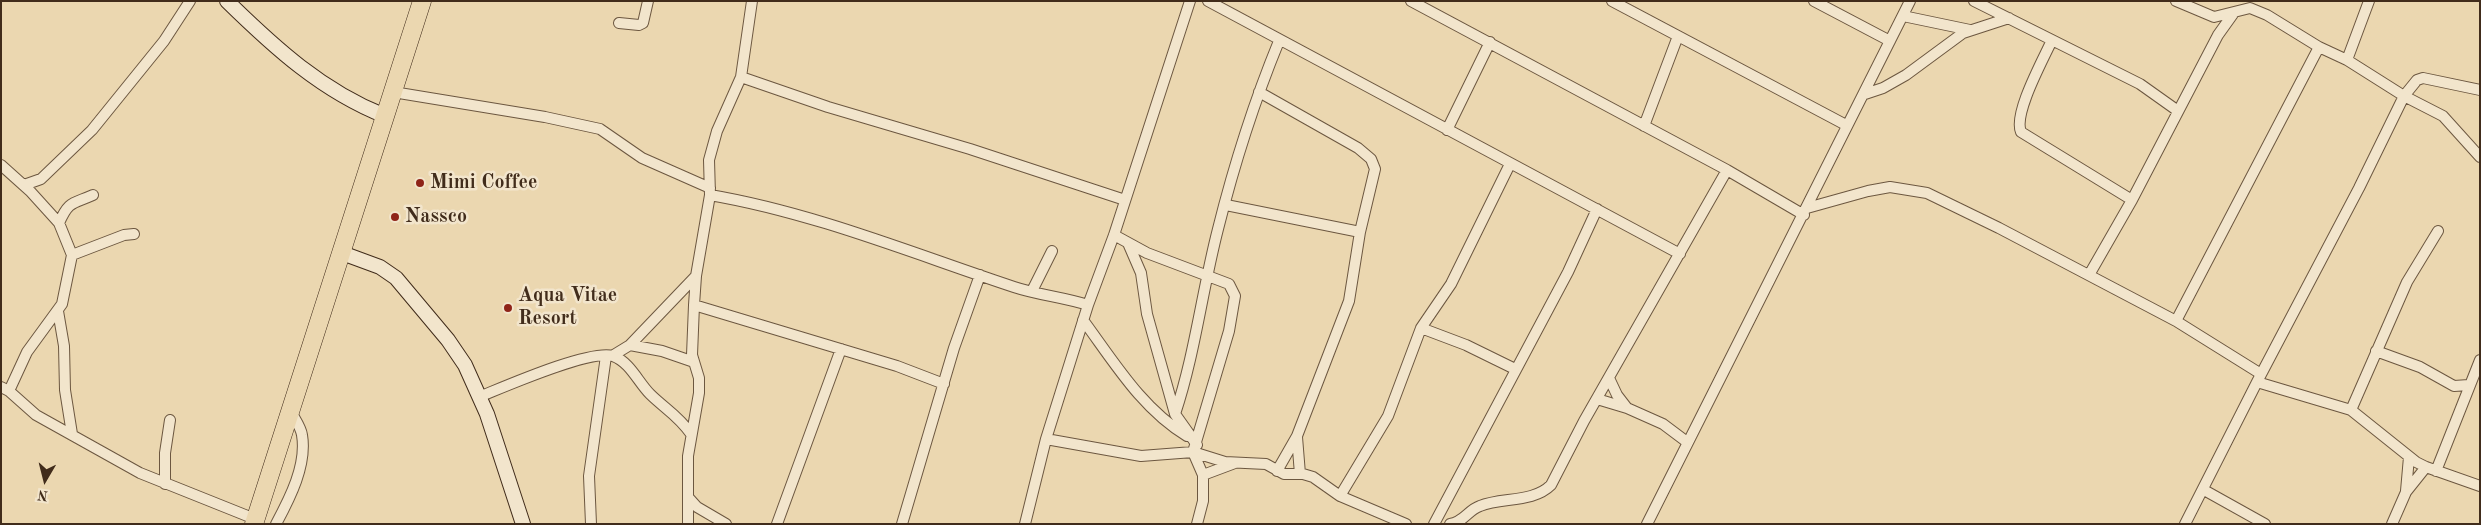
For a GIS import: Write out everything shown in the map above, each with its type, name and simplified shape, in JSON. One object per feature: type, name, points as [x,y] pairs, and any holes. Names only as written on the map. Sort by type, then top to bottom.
[{"type":"highway","points":[[254,521],[422,1]]},
{"type":"main road","points":[[227,1],[294,64],[330,90],[358,106],[385,116]]},
{"type":"main road","points":[[342,253],[380,267],[396,278],[448,340],[465,365],[479,397],[523,524]]},
{"type":"street","points":[[24,185],[41,179],[97,124],[164,41],[190,1]]},
{"type":"street","points":[[619,23],[639,25],[642,23],[648,1]]},
{"type":"street","points":[[688,524],[687,478],[691,434],[699,393],[698,367],[694,362],[692,348],[694,306],[696,276],[710,191],[711,148],[741,77],[752,1]]},
{"type":"street","points":[[1025,524],[1046,439],[1088,306],[1114,235],[1190,1]]},
{"type":"street","points":[[1208,1],[1279,41],[1680,254]]},
{"type":"street","points":[[1410,1],[1806,211],[1868,191],[1890,187],[1919,190],[1999,228],[2176,321],[2259,378],[2352,410],[2409,457],[2426,467],[2480,486]]},
{"type":"street","points":[[1612,1],[1627,4],[1678,36],[1846,125]]},
{"type":"street","points":[[1814,1],[1890,41]]},
{"type":"street","points":[[1647,524],[1910,1]]},
{"type":"street","points":[[1974,1],[2140,84],[2178,111]]},
{"type":"street","points":[[2176,1],[2214,16],[2233,14],[2243,9],[2259,11],[2319,47],[2347,60],[2404,96],[2443,116],[2480,157]]},
{"type":"street","points":[[2347,60],[2369,1]]},
{"type":"street","points":[[2089,275],[2132,200],[2218,35],[2233,14]]},
{"type":"street","points":[[1902,16],[1970,30]]},
{"type":"street","points":[[1864,94],[1883,88],[1906,75],[1970,30],[2010,18]]},
{"type":"street","points":[[1644,126],[1678,36]]},
{"type":"street","points":[[2052,40],[2021,113],[2018,126],[2021,132],[2132,200]]},
{"type":"street","points":[[1175,414],[1198,332],[1208,275],[1226,205],[1258,92],[1279,41]]},
{"type":"street","points":[[1447,130],[1490,42]]},
{"type":"street","points":[[2176,321],[2319,47]]},
{"type":"street","points":[[741,77],[828,107],[970,149],[1125,200]]},
{"type":"street","points":[[2185,524],[2359,188],[2404,96],[2417,80],[2423,78],[2480,90]]},
{"type":"street","points":[[393,92],[545,117],[600,130],[642,158],[710,191],[879,240],[980,275],[1032,291],[1064,297],[1088,306]]},
{"type":"street","points":[[1258,92],[1358,148],[1371,159],[1375,169],[1360,232],[1345,314],[1297,436],[1277,471]]},
{"type":"street","points":[[1340,496],[1388,416],[1422,328],[1451,284],[1510,164]]},
{"type":"street","points":[[1,165],[24,185],[59,223],[72,255],[67,283],[58,311],[42,329],[5,389],[36,415],[165,484],[254,521]]},
{"type":"street","points":[[1450,524],[1459,522],[1481,505],[1545,491],[1553,480],[1727,170]]},
{"type":"street","points":[[59,223],[67,208],[75,200],[93,195]]},
{"type":"street","points":[[1226,205],[1360,232]]},
{"type":"street","points":[[1434,524],[1568,272],[1598,209]]},
{"type":"street","points":[[2352,410],[2407,282],[2438,231]]},
{"type":"street","points":[[72,255],[124,235],[134,234]]},
{"type":"street","points":[[1114,235],[1128,244],[1163,260],[1229,284],[1235,296],[1229,331],[1194,445]]},
{"type":"street","points":[[1128,244],[1141,273],[1147,314],[1175,414],[1194,445],[1203,476],[1202,502],[1197,524]]},
{"type":"street","points":[[1032,291],[1052,251]]},
{"type":"street","points":[[902,524],[954,348],[980,275]]},
{"type":"street","points":[[479,397],[563,365],[609,356],[630,346],[648,330],[696,276]]},
{"type":"street","points":[[694,306],[841,349],[944,384]]},
{"type":"street","points":[[58,311],[64,346],[64,390],[72,434]]},
{"type":"street","points":[[1084,320],[1155,413],[1194,445],[1225,462],[1266,464],[1277,471],[1290,475],[1300,474],[1313,477],[1340,496],[1406,524]]},
{"type":"street","points":[[1422,328],[1466,345],[1515,369]]},
{"type":"street","points":[[630,346],[662,350],[694,362]]},
{"type":"street","points":[[777,524],[841,349]]},
{"type":"street","points":[[2376,351],[2420,367],[2454,386],[2469,385]]},
{"type":"street","points":[[609,356],[622,361],[650,395],[678,416],[691,434]]},
{"type":"street","points":[[591,524],[589,476],[609,356]]},
{"type":"street","points":[[2436,471],[2480,360]]},
{"type":"street","points":[[1609,378],[1617,395],[1628,408]]},
{"type":"street","points":[[1597,400],[1628,408],[1663,424],[1687,442]]},
{"type":"street","points":[[276,524],[289,499],[301,463],[302,434],[290,410]]},
{"type":"street","points":[[165,484],[165,453],[170,420]]},
{"type":"street","points":[[1297,436],[1300,474]]},
{"type":"street","points":[[1046,439],[1141,456],[1194,445]]},
{"type":"street","points":[[2406,492],[2409,457]]},
{"type":"street","points":[[1203,476],[1236,463]]},
{"type":"street","points":[[2392,524],[2406,492],[2426,467]]},
{"type":"street","points":[[2204,490],[2265,524]]},
{"type":"street","points":[[688,498],[697,507],[726,524]]},
{"type":"place","name":"Mimi Coffee","points":[[420,183]]},
{"type":"place","name":"Nassco","points":[[395,217]]},
{"type":"place","name":"Aqua Vitae Resort","points":[[508,308]]}]
